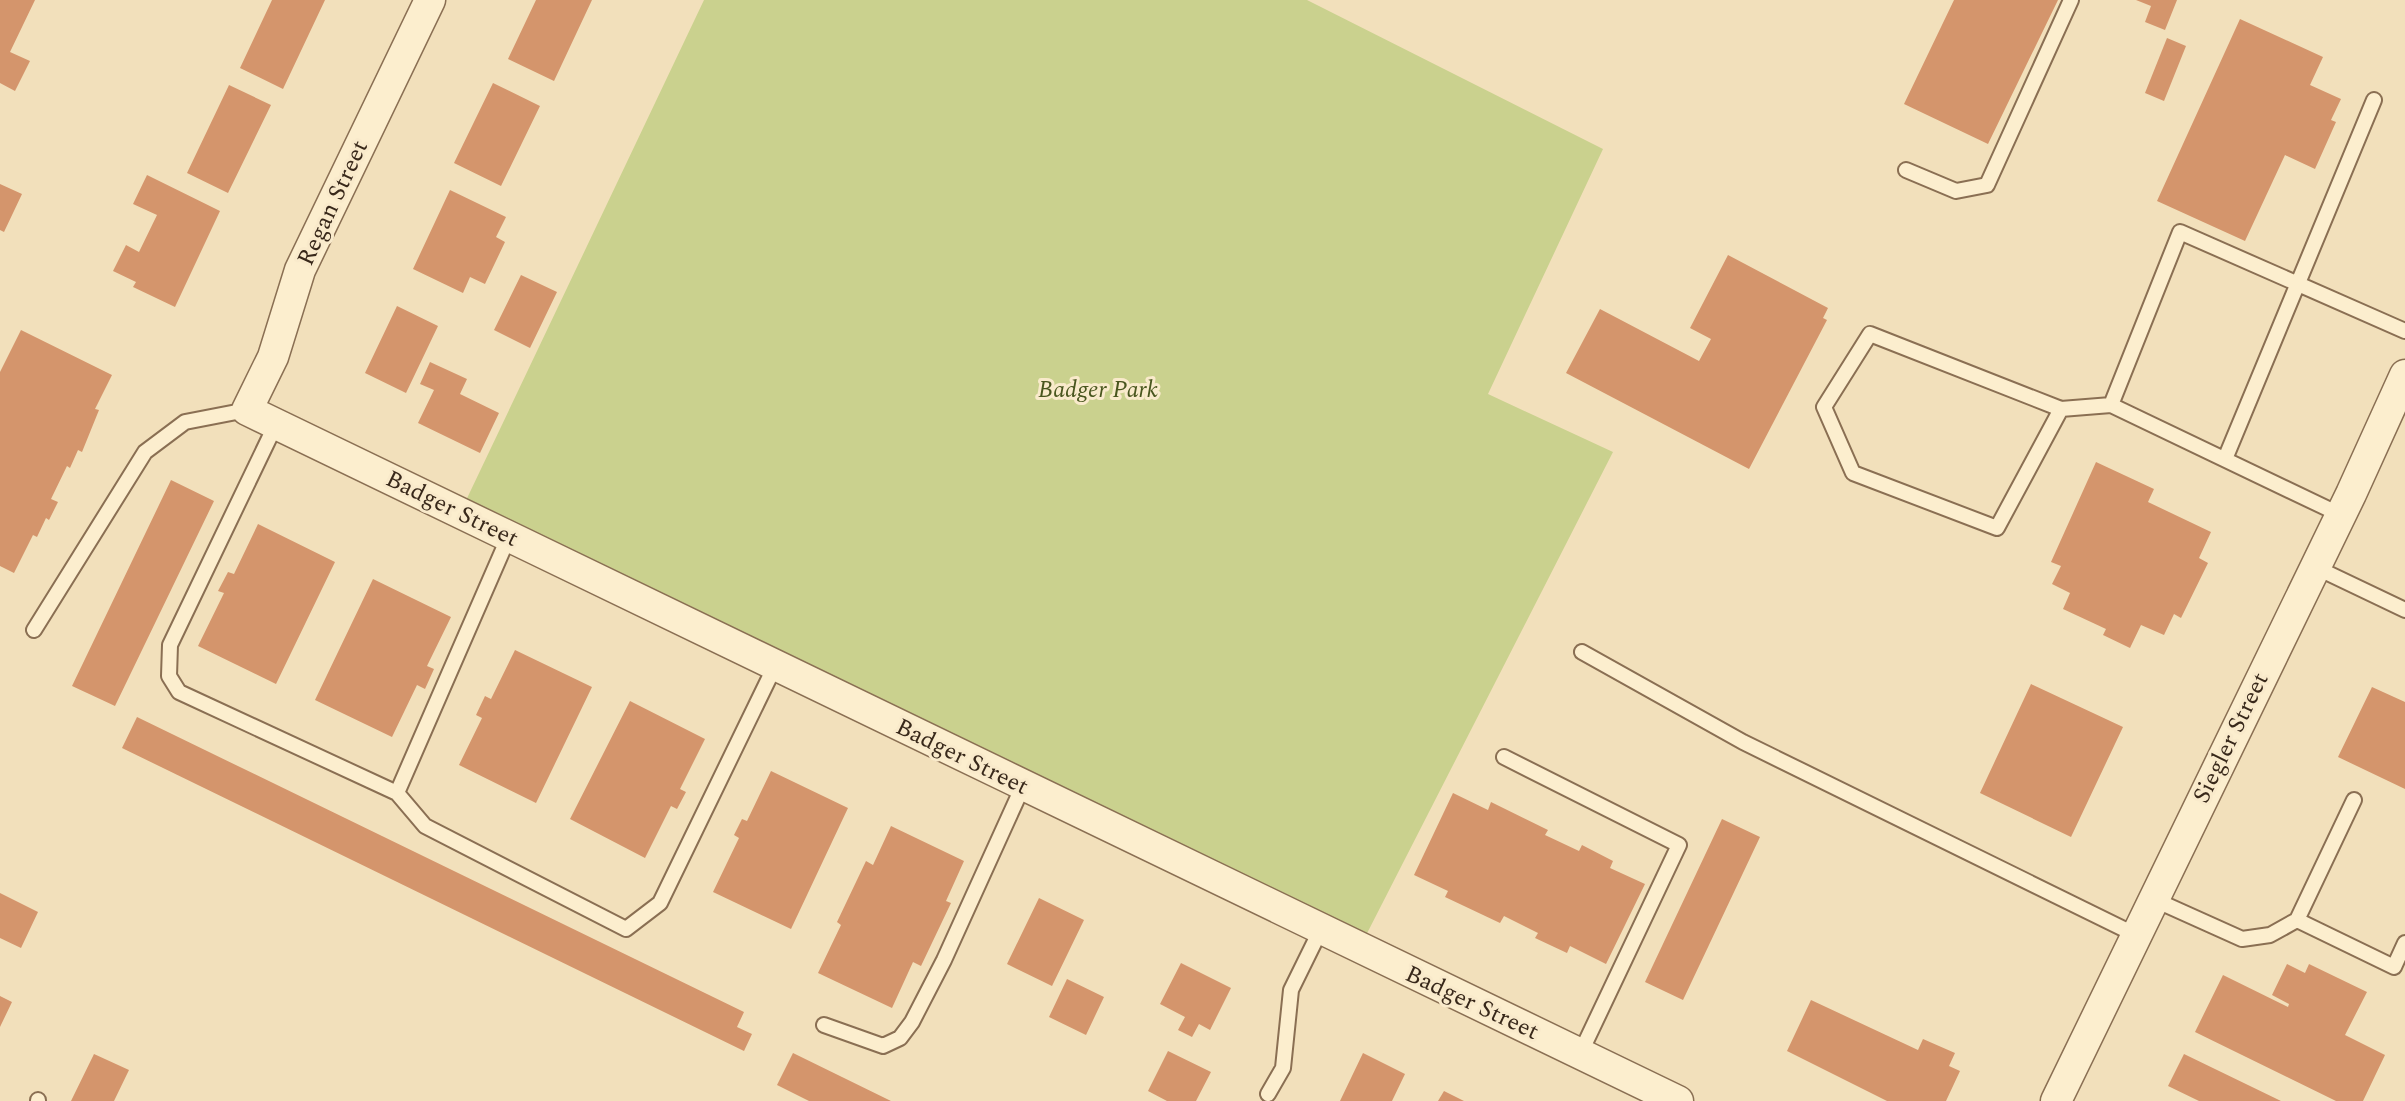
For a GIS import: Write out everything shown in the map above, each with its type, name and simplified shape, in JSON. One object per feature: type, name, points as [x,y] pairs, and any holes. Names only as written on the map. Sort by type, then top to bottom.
[{"type":"street","name":"Regan Street","points":[[247,410],[273,357],[300,270],[430,0]]},
{"type":"street","name":"Siegler Street","points":[[2056,1101],[2341,514],[2405,375]]},
{"type":"street","name":"Badger Street","points":[[247,410],[1321,931],[1678,1101]]},
{"type":"lane","points":[[1906,170],[1956,191],[1987,185],[2071,0]]},
{"type":"lane","points":[[2225,459],[2374,100]]},
{"type":"lane","points":[[2111,405],[2180,232],[2405,331]]},
{"type":"lane","points":[[2061,408],[1997,528],[1853,473],[1824,407],[1870,334],[2061,408],[2111,405],[2341,514]]},
{"type":"lane","points":[[34,630],[145,452],[185,422],[247,410]]},
{"type":"lane","points":[[276,424],[170,645],[169,676],[179,692],[397,793],[425,827],[626,929],[660,903],[775,666]]},
{"type":"lane","points":[[397,793],[509,536]]},
{"type":"lane","points":[[2315,567],[2405,610]]},
{"type":"lane","points":[[1582,652],[1743,742],[2136,935]]},
{"type":"lane","points":[[1504,757],[1679,845],[1580,1054]]},
{"type":"lane","points":[[824,1025],[883,1046],[900,1038],[944,960],[1023,786]]},
{"type":"lane","points":[[2153,900],[2242,939],[2270,935],[2297,920],[2354,800]]},
{"type":"lane","points":[[2297,920],[2394,967],[2405,943]]},
{"type":"lane","points":[[1268,1094],[1283,1068],[1291,990],[1321,931]]},
{"type":"green space","name":"Badger Park","points":[[704,0],[1307,0],[1603,149],[1488,394],[1613,452],[1359,949],[460,513]]},
{"type":"building","points":[[0,0],[35,0],[10,52],[30,61],[15,91],[0,83]]},
{"type":"building","points":[[272,0],[325,0],[283,89],[240,68]]},
{"type":"building","points":[[536,0],[592,0],[554,81],[508,59]]},
{"type":"building","points":[[1954,0],[2058,0],[1988,144],[1904,104]]},
{"type":"building","points":[[2136,0],[2177,0],[2165,30],[2145,22],[2151,6]]},
{"type":"building","points":[[2240,19],[2323,57],[2310,85],[2341,99],[2331,120],[2336,122],[2315,169],[2285,155],[2245,241],[2157,201]]},
{"type":"building","points":[[2167,38],[2186,46],[2164,101],[2145,93]]},
{"type":"building","points":[[493,83],[540,106],[501,186],[454,163]]},
{"type":"building","points":[[229,85],[271,105],[228,193],[187,173]]},
{"type":"building","points":[[147,175],[220,211],[175,307],[133,287],[136,282],[113,271],[126,245],[139,252],[157,215],[133,204]]},
{"type":"building","points":[[0,184],[22,194],[4,232],[0,230]]},
{"type":"building","points":[[450,190],[506,217],[496,237],[505,242],[485,284],[470,277],[463,293],[413,269]]},
{"type":"building","points":[[1728,255],[1828,308],[1823,318],[1827,320],[1749,469],[1566,373],[1600,309],[1699,361],[1711,339],[1690,328]]},
{"type":"building","points":[[521,275],[557,292],[530,348],[494,330]]},
{"type":"building","points":[[397,306],[438,326],[406,393],[365,373]]},
{"type":"building","points":[[21,330],[112,375],[95,409],[99,410],[82,452],[78,450],[70,468],[67,466],[51,499],[58,502],[37,537],[33,535],[14,573],[0,566],[0,372]]},
{"type":"building","points":[[430,362],[467,379],[460,394],[499,413],[480,453],[418,423],[434,390],[420,384]]},
{"type":"building","points":[[2096,462],[2154,489],[2148,502],[2211,532],[2199,558],[2208,563],[2181,618],[2174,614],[2164,635],[2141,625],[2130,648],[2103,635],[2106,629],[2063,609],[2070,593],[2052,584],[2061,566],[2051,562]]},
{"type":"building","points":[[171,480],[214,501],[115,706],[72,686]]},
{"type":"building","points":[[258,524],[335,562],[276,684],[198,646],[224,593],[218,591],[228,572],[234,574]]},
{"type":"building","points":[[373,579],[451,617],[427,666],[434,669],[425,689],[417,685],[392,737],[315,700]]},
{"type":"building","points":[[515,650],[592,687],[536,803],[459,765],[482,718],[476,715],[485,696],[491,699]]},
{"type":"building","points":[[2031,684],[2123,727],[2071,837],[1980,793]]},
{"type":"building","points":[[2372,687],[2405,702],[2405,789],[2338,757]]},
{"type":"building","points":[[630,701],[705,739],[680,789],[686,792],[677,809],[671,806],[645,858],[570,819]]},
{"type":"building","points":[[137,717],[744,1012],[737,1027],[752,1034],[744,1051],[122,748]]},
{"type":"building","points":[[771,771],[848,808],[791,929],[713,892],[739,838],[734,835],[742,819],[747,821]]},
{"type":"building","points":[[1453,793],[1488,810],[1491,802],[1548,830],[1545,835],[1579,851],[1582,845],[1613,861],[1610,868],[1645,884],[1606,964],[1570,946],[1567,953],[1535,938],[1538,933],[1504,916],[1500,923],[1445,897],[1448,891],[1414,875]]},
{"type":"building","points":[[1722,819],[1760,837],[1683,1000],[1645,982]]},
{"type":"building","points":[[891,826],[964,861],[946,901],[951,903],[921,966],[913,962],[892,1008],[818,973],[841,925],[837,922],[866,861],[873,865]]},
{"type":"building","points":[[0,893],[38,912],[21,948],[0,938]]},
{"type":"building","points":[[1039,898],[1084,920],[1052,986],[1007,964]]},
{"type":"building","points":[[1181,963],[1231,988],[1210,1030],[1199,1024],[1192,1037],[1178,1030],[1185,1017],[1160,1004]]},
{"type":"building","points":[[2287,964],[2305,973],[2309,964],[2367,992],[2345,1035],[2385,1055],[2363,1101],[2336,1101],[2195,1032],[2223,975],[2288,1007],[2289,1004],[2272,995]]},
{"type":"building","points":[[1067,979],[1104,997],[1086,1035],[1049,1017]]},
{"type":"building","points":[[0,996],[12,1002],[0,1027]]},
{"type":"building","points":[[1811,1000],[1918,1050],[1923,1039],[1955,1053],[1949,1066],[1960,1071],[1946,1101],[1887,1101],[1787,1051]]},
{"type":"building","points":[[1168,1051],[1211,1072],[1196,1101],[1167,1101],[1148,1091]]},
{"type":"building","points":[[793,1053],[891,1101],[809,1101],[777,1085]]},
{"type":"building","points":[[1363,1053],[1405,1074],[1392,1101],[1340,1101]]},
{"type":"building","points":[[94,1054],[129,1070],[114,1101],[71,1101]]},
{"type":"building","points":[[2184,1054],[2281,1101],[2199,1101],[2168,1086]]},
{"type":"building","points":[[1444,1091],[1464,1101],[1438,1101]]}]
